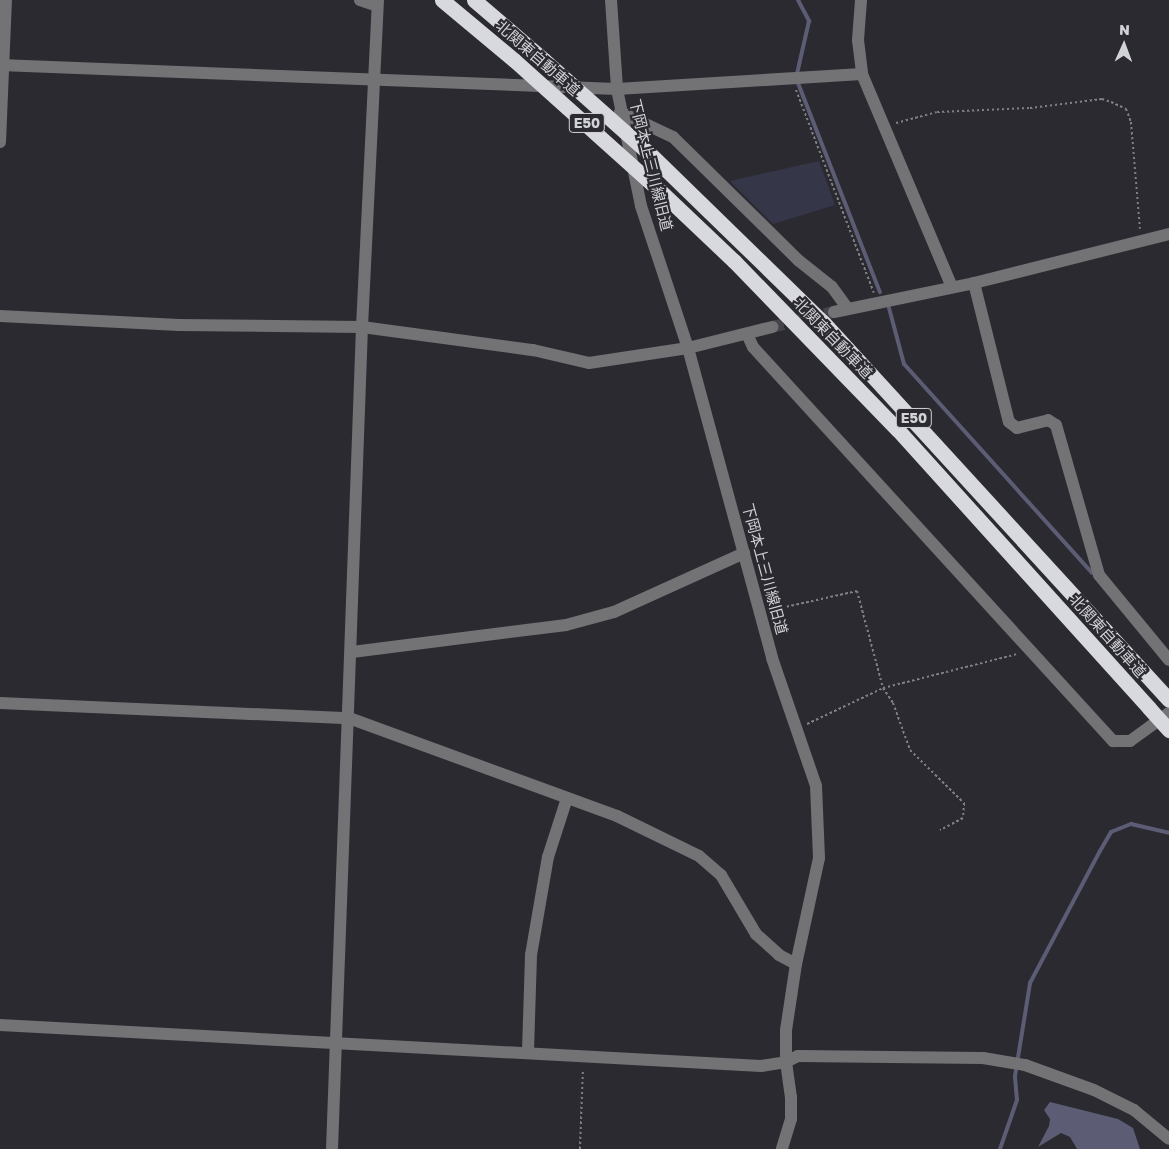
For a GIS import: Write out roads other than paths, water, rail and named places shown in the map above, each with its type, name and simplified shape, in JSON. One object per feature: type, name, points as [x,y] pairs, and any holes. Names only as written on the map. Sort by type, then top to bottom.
[{"type":"highway","name":"北関東自動車道","points":[[442,0],[514,60],[658,189],[734,261],[898,430],[1169,730]]},
{"type":"highway","name":"北関東自動車道","points":[[474,0],[650,154],[823,322],[1167,698]]},
{"type":"street","points":[[0,142],[6,0]]},
{"type":"street","points":[[332,1149],[352,652],[362,327],[378,3],[360,0]]},
{"type":"street","name":"下岡本上三川線旧道","points":[[611,0],[616,90],[641,206],[688,348],[759,613],[816,786],[819,858],[796,964],[786,1030],[786,1062],[791,1112],[782,1149]]},
{"type":"street","points":[[861,0],[858,40],[862,74],[952,287]]},
{"type":"street","points":[[2,66],[375,79],[616,90],[862,74]]},
{"type":"street","points":[[620,112],[673,137],[798,260],[832,287],[841,310],[974,283],[1169,234]]},
{"type":"street","points":[[974,283],[1009,422],[1017,428],[1048,420],[1056,425],[1099,575],[1169,660]]},
{"type":"street","points":[[0,316],[179,325],[362,327],[533,350],[589,363],[688,348],[772,327]]},
{"type":"street","points":[[747,334],[753,347],[1113,741],[1130,741],[1169,713]]},
{"type":"street","points":[[352,652],[566,625],[614,612],[744,553]]},
{"type":"street","points":[[0,703],[349,718],[617,816],[699,856],[721,875],[756,934],[779,955],[796,964]]},
{"type":"street","points":[[528,1051],[532,946],[548,857],[567,798]]},
{"type":"street","points":[[0,1025],[336,1044],[528,1051],[761,1066],[786,1062],[798,1056],[983,1058],[1025,1065],[1094,1090],[1134,1110],[1169,1139]]},
{"type":"waterway","points":[[798,0],[809,21],[796,78],[880,292]]},
{"type":"waterway","points":[[889,308],[904,364],[1092,573]]},
{"type":"waterway","points":[[1000,1149],[1017,1100],[1015,1076],[1030,983],[1100,851],[1111,832],[1131,824],[1169,833]]},
{"type":"tunnel","points":[[772,327],[834,312]]}]
